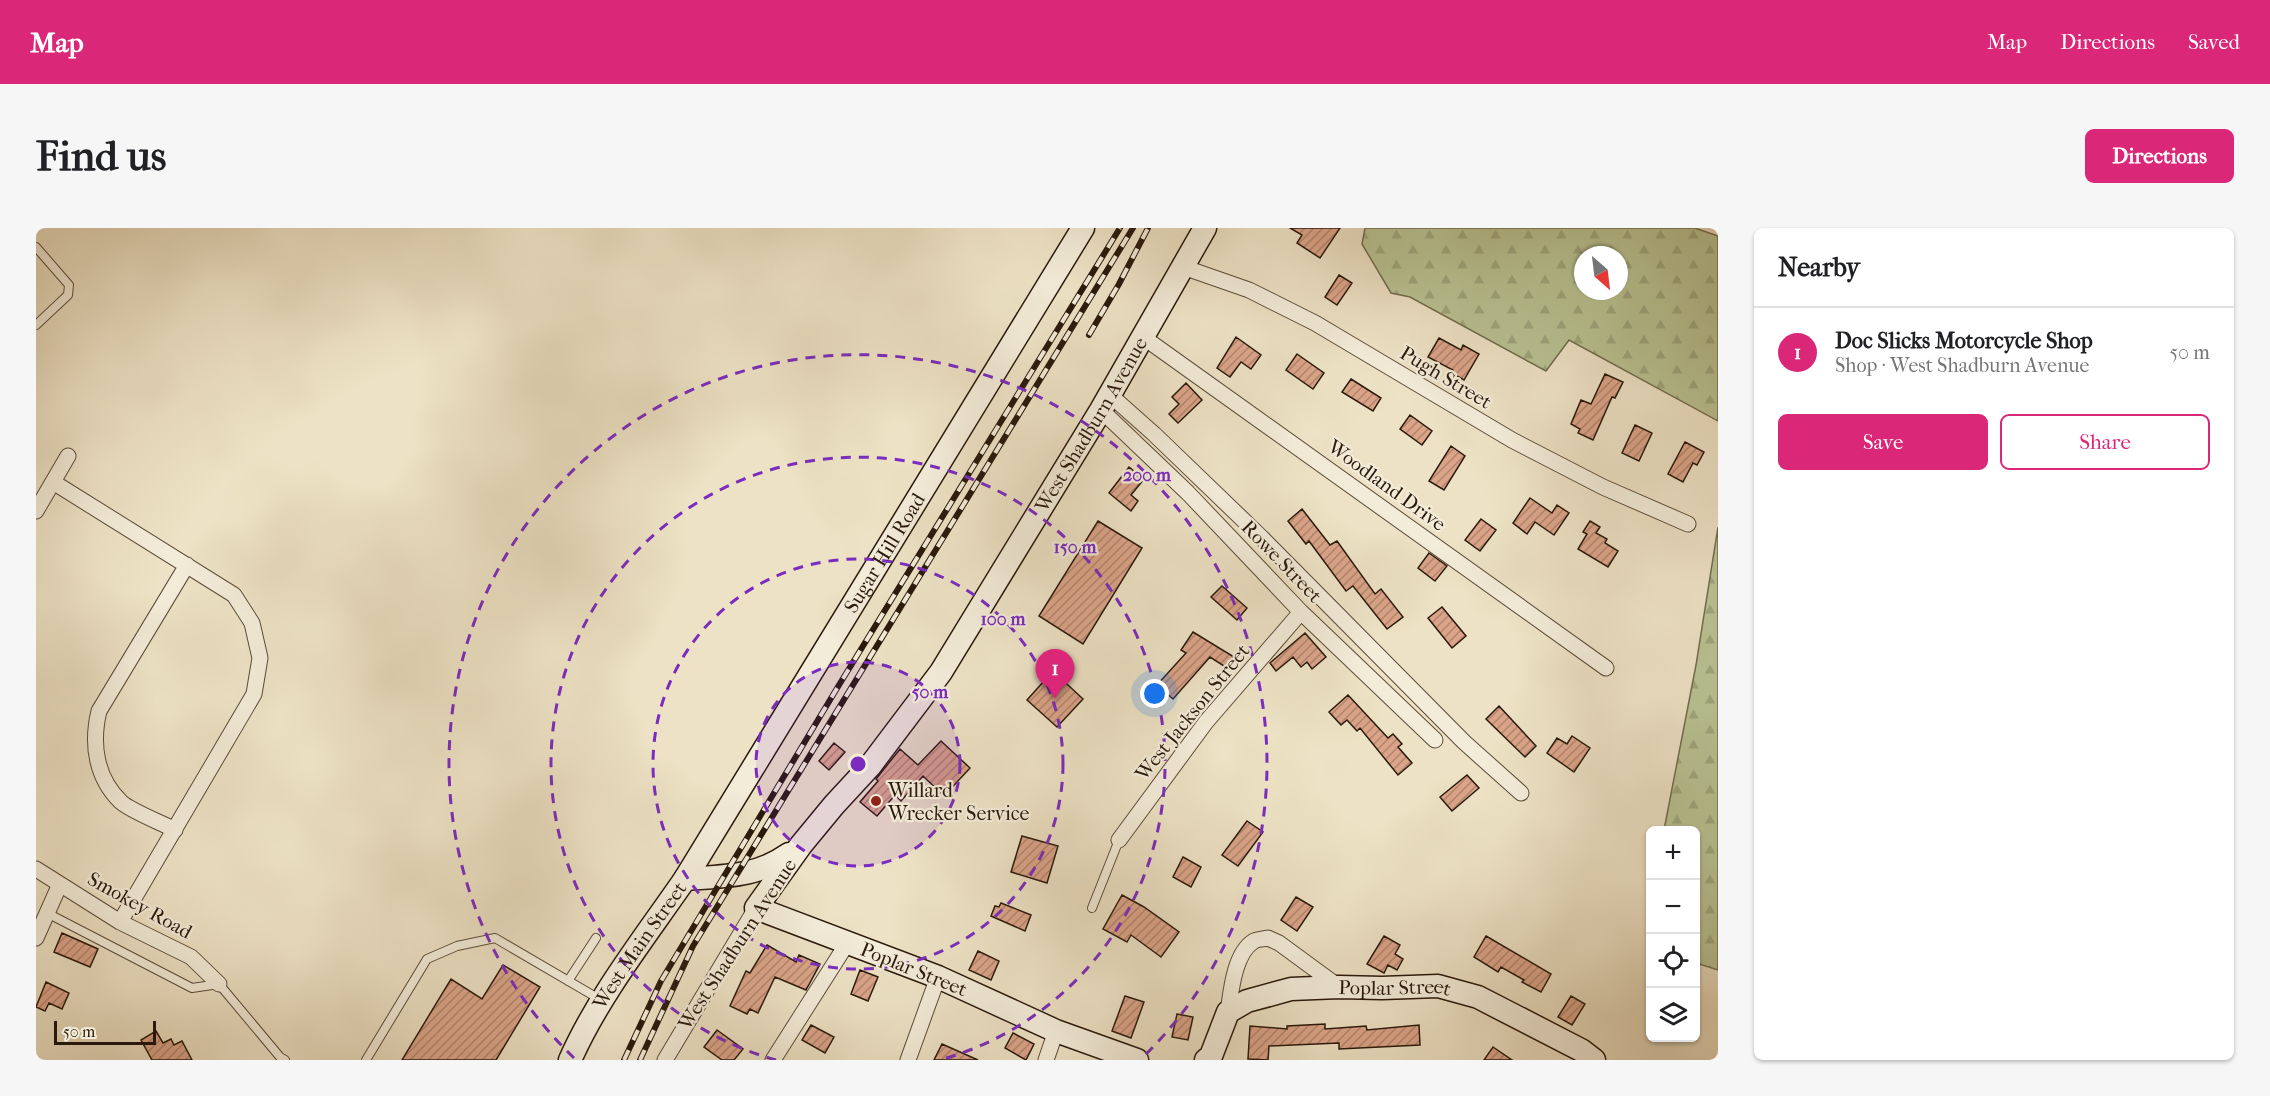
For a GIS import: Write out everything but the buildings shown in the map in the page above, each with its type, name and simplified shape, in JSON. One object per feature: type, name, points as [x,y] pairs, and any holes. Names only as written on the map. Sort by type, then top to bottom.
[{"type":"street","name":"Sugar Hill Road","points":[[685,879],[1083,228]]},
{"type":"street","name":"West Shadburn Avenue","points":[[665,1060],[756,908],[801,845],[870,766],[941,672],[1105,402],[1205,228]]},
{"type":"street","name":"Pugh Street","points":[[1183,267],[1249,290],[1306,319],[1512,440],[1603,488],[1689,524]]},
{"type":"street","name":"Woodland Drive","points":[[1143,337],[1606,668]]},
{"type":"street","name":"Rowe Street","points":[[1105,402],[1301,612],[1435,740]]},
{"type":"street","points":[[1105,402],[1154,434],[1263,538],[1464,742],[1521,794]]},
{"type":"street","points":[[36,512],[68,456]]},
{"type":"street","points":[[53,482],[234,595],[252,623],[260,658],[254,694],[120,922]]},
{"type":"street","points":[[175,830],[122,803],[101,775],[95,752],[94,730],[99,711],[187,565]]},
{"type":"street","name":"West Jackson Street","points":[[1119,840],[1206,722],[1301,612]]},
{"type":"street","name":"West Main Street","points":[[570,1060],[602,1001],[685,879],[747,873],[773,866],[801,845]]},
{"type":"street","name":"Smokey Road","points":[[36,869],[120,922],[191,957],[219,984]]},
{"type":"street","points":[[36,938],[60,884]]},
{"type":"street","name":"Poplar Street","points":[[756,908],[938,977],[1056,1031],[1137,1060]]},
{"type":"street","name":"Poplar Street","points":[[1206,1060],[1211,1056],[1228,1012],[1232,983],[1241,956],[1253,941],[1268,938],[1279,943],[1339,987],[1438,986],[1478,997],[1581,1050],[1594,1060]]},
{"type":"street","points":[[773,1060],[848,942]]},
{"type":"street","points":[[908,1060],[938,977]]},
{"type":"street","points":[[1228,1012],[1247,1001],[1291,989],[1339,987]]},
{"type":"street","points":[[1046,1060],[1056,1031]]},
{"type":"lane","points":[[36,247],[69,285],[70,290],[68,295],[36,325]]},
{"type":"lane","points":[[1092,908],[1119,840]]},
{"type":"lane","points":[[47,914],[192,988],[219,984],[281,1059]]},
{"type":"lane","points":[[366,1060],[427,959],[457,945],[495,938],[602,1001]]},
{"type":"lane","points":[[568,981],[596,939]]},
{"type":"green space","points":[[1365,228],[1695,228],[1718,236],[1718,421],[1569,340],[1546,371],[1410,297],[1391,293],[1362,244]]},
{"type":"green space","points":[[1718,527],[1718,970],[1700,964],[1700,826],[1665,826],[1696,665]]},
{"type":"railway","points":[[624,1060],[661,981],[839,685],[1120,228]]},
{"type":"railway","points":[[640,1060],[693,946],[1133,228]]},
{"type":"railway","points":[[1089,335],[1148,228]]},
{"type":"place","name":"Doc Slicks Motorcycle Shop","points":[[1055,699]]},
{"type":"place","name":"Willard Wrecker Service","points":[[876,801]]}]
